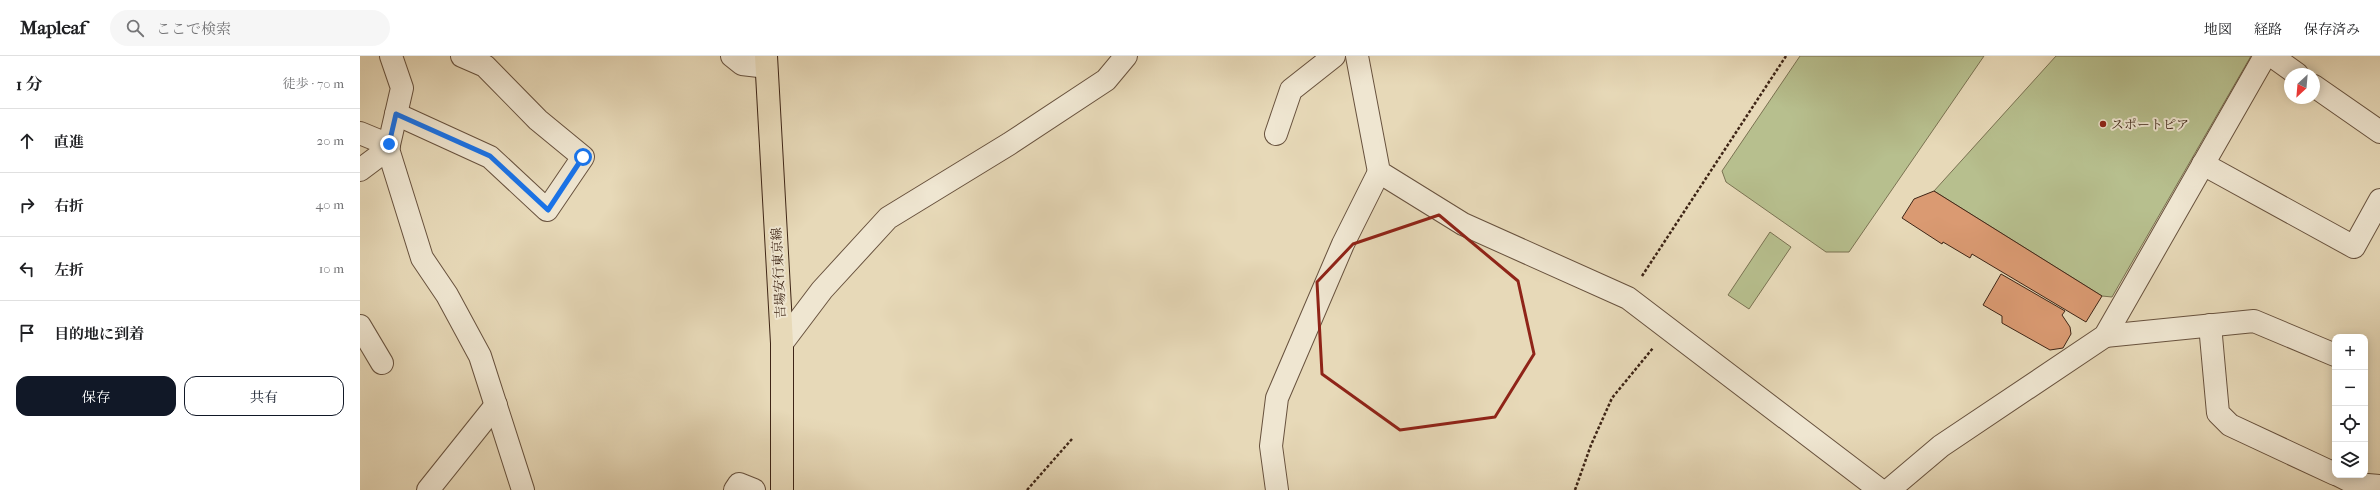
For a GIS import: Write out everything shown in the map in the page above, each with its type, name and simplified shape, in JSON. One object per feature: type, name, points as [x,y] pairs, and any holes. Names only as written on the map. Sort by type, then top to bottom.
[{"type":"main road","name":"吉場安行東京線","points":[[766,61],[782,343],[782,490]]},
{"type":"street","points":[[391,56],[402,88],[388,147],[422,258],[447,295],[480,356],[523,490]]},
{"type":"street","points":[[396,114],[490,156],[548,210],[583,157],[538,120],[485,66],[462,56]]},
{"type":"street","points":[[732,56],[742,64],[766,61]]},
{"type":"street","points":[[782,343],[822,290],[888,218],[1009,144],[1106,80],[1126,56]]},
{"type":"street","points":[[1276,134],[1291,90],[1334,56]]},
{"type":"street","points":[[1277,490],[1271,446],[1277,398],[1343,244],[1379,172],[1357,56]]},
{"type":"street","points":[[1889,490],[1941,446],[2105,336],[2265,56]]},
{"type":"street","points":[[2272,56],[2289,68]]},
{"type":"street","points":[[2320,90],[2380,132]]},
{"type":"street","points":[[360,133],[388,147]]},
{"type":"street","points":[[360,170],[388,147]]},
{"type":"street","points":[[2203,164],[2354,247],[2380,200]]},
{"type":"street","points":[[1379,172],[1463,224],[1628,298],[1668,330],[1880,490]]},
{"type":"street","points":[[2105,336],[2254,321],[2332,354]]},
{"type":"street","points":[[2210,325],[2218,413],[2230,425],[2332,472]]},
{"type":"street","points":[[360,326],[382,363]]},
{"type":"street","points":[[428,490],[496,405]]},
{"type":"street","points":[[2344,478],[2356,484],[2380,486]]},
{"type":"street","points":[[735,490],[739,484],[754,490]]},
{"type":"path","points":[[1628,298],[1786,56]]},
{"type":"path","points":[[1575,490],[1591,445],[1612,398],[1668,330]]},
{"type":"path","points":[[1027,490],[1072,439]]},
{"type":"highlighted area","points":[[1439,215],[1518,281],[1534,354],[1495,417],[1400,430],[1322,374],[1317,282],[1353,244]]},
{"type":"green space","points":[[1800,56],[1984,56],[1849,252],[1826,252],[1726,182],[1722,171]]},
{"type":"green space","name":"スポートピア","points":[[2056,56],[2251,56],[2112,297],[2102,296],[1934,191]]},
{"type":"green space","points":[[1770,232],[1791,247],[1749,309],[1728,295]]},
{"type":"building","points":[[1934,191],[2102,296],[2086,322],[1972,254],[1970,258],[1943,242],[1942,244],[1902,218],[1914,199]]},
{"type":"building","points":[[2001,274],[2065,311],[2062,315],[2070,327],[2071,334],[2063,348],[2050,350],[2002,323],[2002,316],[1983,305]]},
{"type":"place","name":"スポートピア","points":[[2103,124]]},
{"type":"route","points":[[389,144],[396,114],[490,156],[548,210],[583,157]]}]
